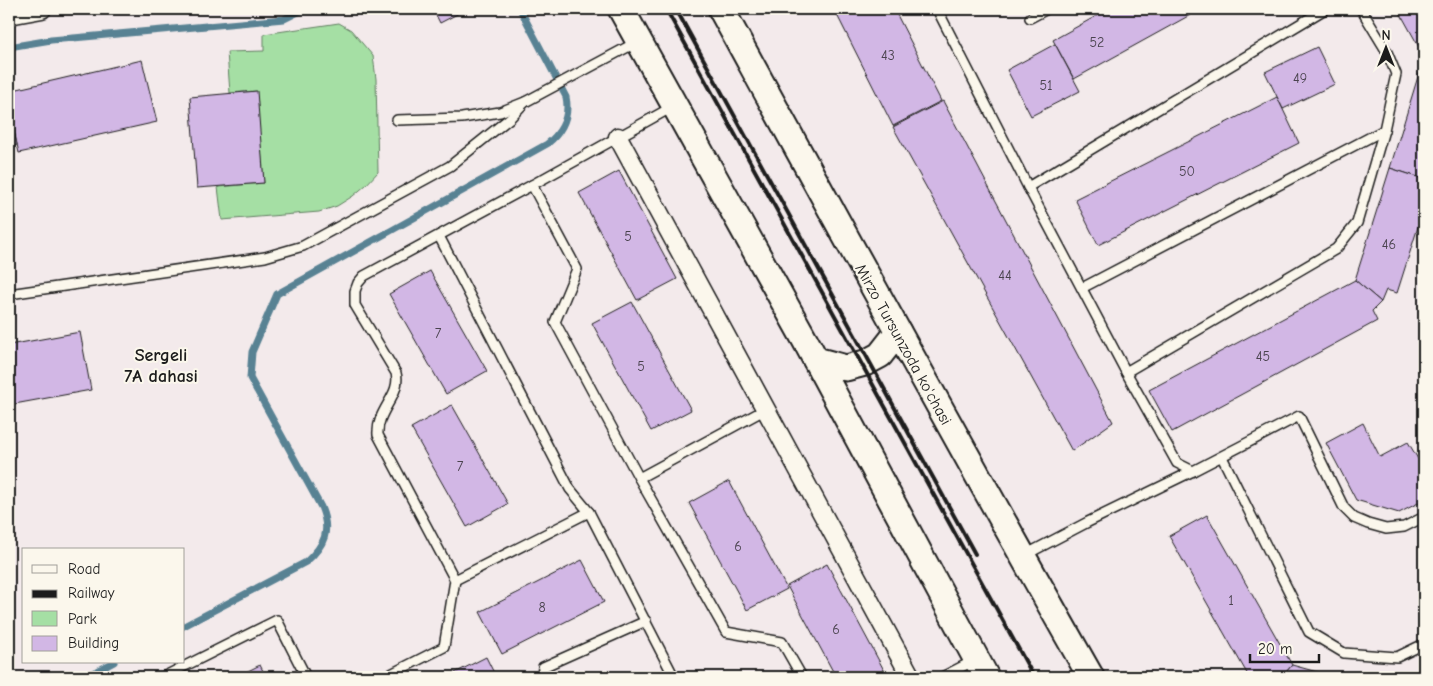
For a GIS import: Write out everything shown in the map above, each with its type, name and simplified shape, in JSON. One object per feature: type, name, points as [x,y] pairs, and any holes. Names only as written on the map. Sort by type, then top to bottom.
[{"type":"main road","points":[[621,9],[816,360],[981,668]]},
{"type":"main road","name":"Mirzo Tursunzoda ko'chasi","points":[[721,9],[1022,557],[1091,677]]},
{"type":"main road","points":[[816,360],[846,368],[865,363],[880,355],[898,332]]},
{"type":"street","points":[[9,15],[42,9]]},
{"type":"street","points":[[618,137],[911,677]]},
{"type":"lane","points":[[937,9],[1126,372],[1177,463],[1193,471]]},
{"type":"lane","points":[[1030,18],[1046,9]]},
{"type":"lane","points":[[1028,186],[1325,9]]},
{"type":"lane","points":[[1126,372],[1336,249],[1357,223],[1384,130],[1396,74],[1387,52],[1362,9]]},
{"type":"lane","points":[[398,120],[462,118],[500,112],[525,102],[639,41]]},
{"type":"lane","points":[[9,294],[265,257],[303,246],[450,166],[510,118],[525,102]]},
{"type":"lane","points":[[385,677],[444,647],[455,580],[378,435],[379,420],[395,389],[397,378],[396,373],[357,310],[354,300],[358,283],[364,276],[675,106]]},
{"type":"lane","points":[[1082,288],[1384,130]]},
{"type":"lane","points":[[532,185],[577,269],[555,322],[639,478],[726,632],[782,642],[802,677]]},
{"type":"lane","points":[[439,236],[570,489],[589,512],[674,677]]},
{"type":"lane","points":[[639,478],[766,409]]},
{"type":"lane","points":[[1022,557],[1088,522],[1222,457],[1299,416],[1344,508],[1354,518],[1368,524],[1386,528],[1404,527],[1424,517]]},
{"type":"lane","points":[[1222,457],[1309,632],[1344,653],[1397,657],[1424,644]]},
{"type":"lane","points":[[455,580],[589,512]]},
{"type":"lane","points":[[163,677],[277,620],[306,677]]},
{"type":"lane","points":[[542,677],[543,667],[646,621]]},
{"type":"lane","points":[[942,677],[981,668]]},
{"type":"green space","points":[[339,23],[351,30],[373,56],[376,79],[378,172],[353,196],[337,206],[319,212],[222,220],[218,187],[264,183],[256,91],[230,93],[227,52],[264,51],[264,34]]},
{"type":"building","points":[[433,9],[467,9],[440,23]]},
{"type":"building","points":[[834,9],[894,9],[941,101],[893,126]]},
{"type":"building","points":[[1109,9],[1201,9],[1074,79],[1053,40]]},
{"type":"building","points":[[1398,9],[1424,9],[1424,56]]},
{"type":"building","points":[[1055,44],[1080,91],[1031,116],[1007,70]]},
{"type":"building","points":[[1317,47],[1335,84],[1283,109],[1265,72]]},
{"type":"building","points":[[1424,57],[1424,179],[1390,168]]},
{"type":"building","points":[[142,60],[157,122],[19,153],[9,109],[9,91]]},
{"type":"building","points":[[257,91],[264,183],[197,188],[190,97]]},
{"type":"building","points":[[1277,97],[1299,143],[1098,245],[1075,199]]},
{"type":"building","points":[[943,101],[1113,422],[1072,451],[893,127]]},
{"type":"building","points":[[9,109],[17,145],[9,147]]},
{"type":"building","points":[[1390,168],[1424,179],[1424,208],[1397,293],[1386,290],[1381,302],[1355,280]]},
{"type":"building","points":[[619,171],[677,279],[637,300],[579,193]]},
{"type":"building","points":[[430,271],[487,371],[446,394],[389,294]]},
{"type":"building","points":[[1355,280],[1381,302],[1372,311],[1377,321],[1172,432],[1149,390]]},
{"type":"building","points":[[632,302],[691,410],[651,431],[592,323]]},
{"type":"building","points":[[80,332],[91,390],[9,405],[9,345]]},
{"type":"building","points":[[452,405],[508,504],[467,527],[411,428]]},
{"type":"building","points":[[1363,423],[1380,457],[1408,442],[1418,459],[1424,455],[1424,500],[1399,513],[1356,500],[1326,443]]},
{"type":"building","points":[[729,481],[787,589],[747,610],[689,503]]},
{"type":"building","points":[[1207,515],[1292,665],[1282,677],[1249,677],[1169,536]]},
{"type":"building","points":[[582,560],[604,602],[502,654],[480,612]]},
{"type":"building","points":[[827,564],[885,672],[875,677],[836,677],[787,586]]},
{"type":"building","points":[[486,657],[496,677],[447,677]]},
{"type":"building","points":[[260,665],[266,677],[236,677]]},
{"type":"building","points":[[1292,665],[1335,677],[1282,677]]},
{"type":"waterway","points":[[9,47],[51,40],[284,19],[304,9]]},
{"type":"waterway","points":[[185,625],[306,562],[318,550],[326,530],[321,507],[250,378],[252,352],[277,294],[547,144],[564,124],[567,111],[566,97],[520,9]]},
{"type":"waterway","points":[[86,677],[110,664]]},
{"type":"railway","points":[[666,9],[1034,677]]},
{"type":"railway","points":[[676,9],[975,554]]},
{"type":"district","name":"Sergeli 7A dahasi","points":[[161,365]]}]
